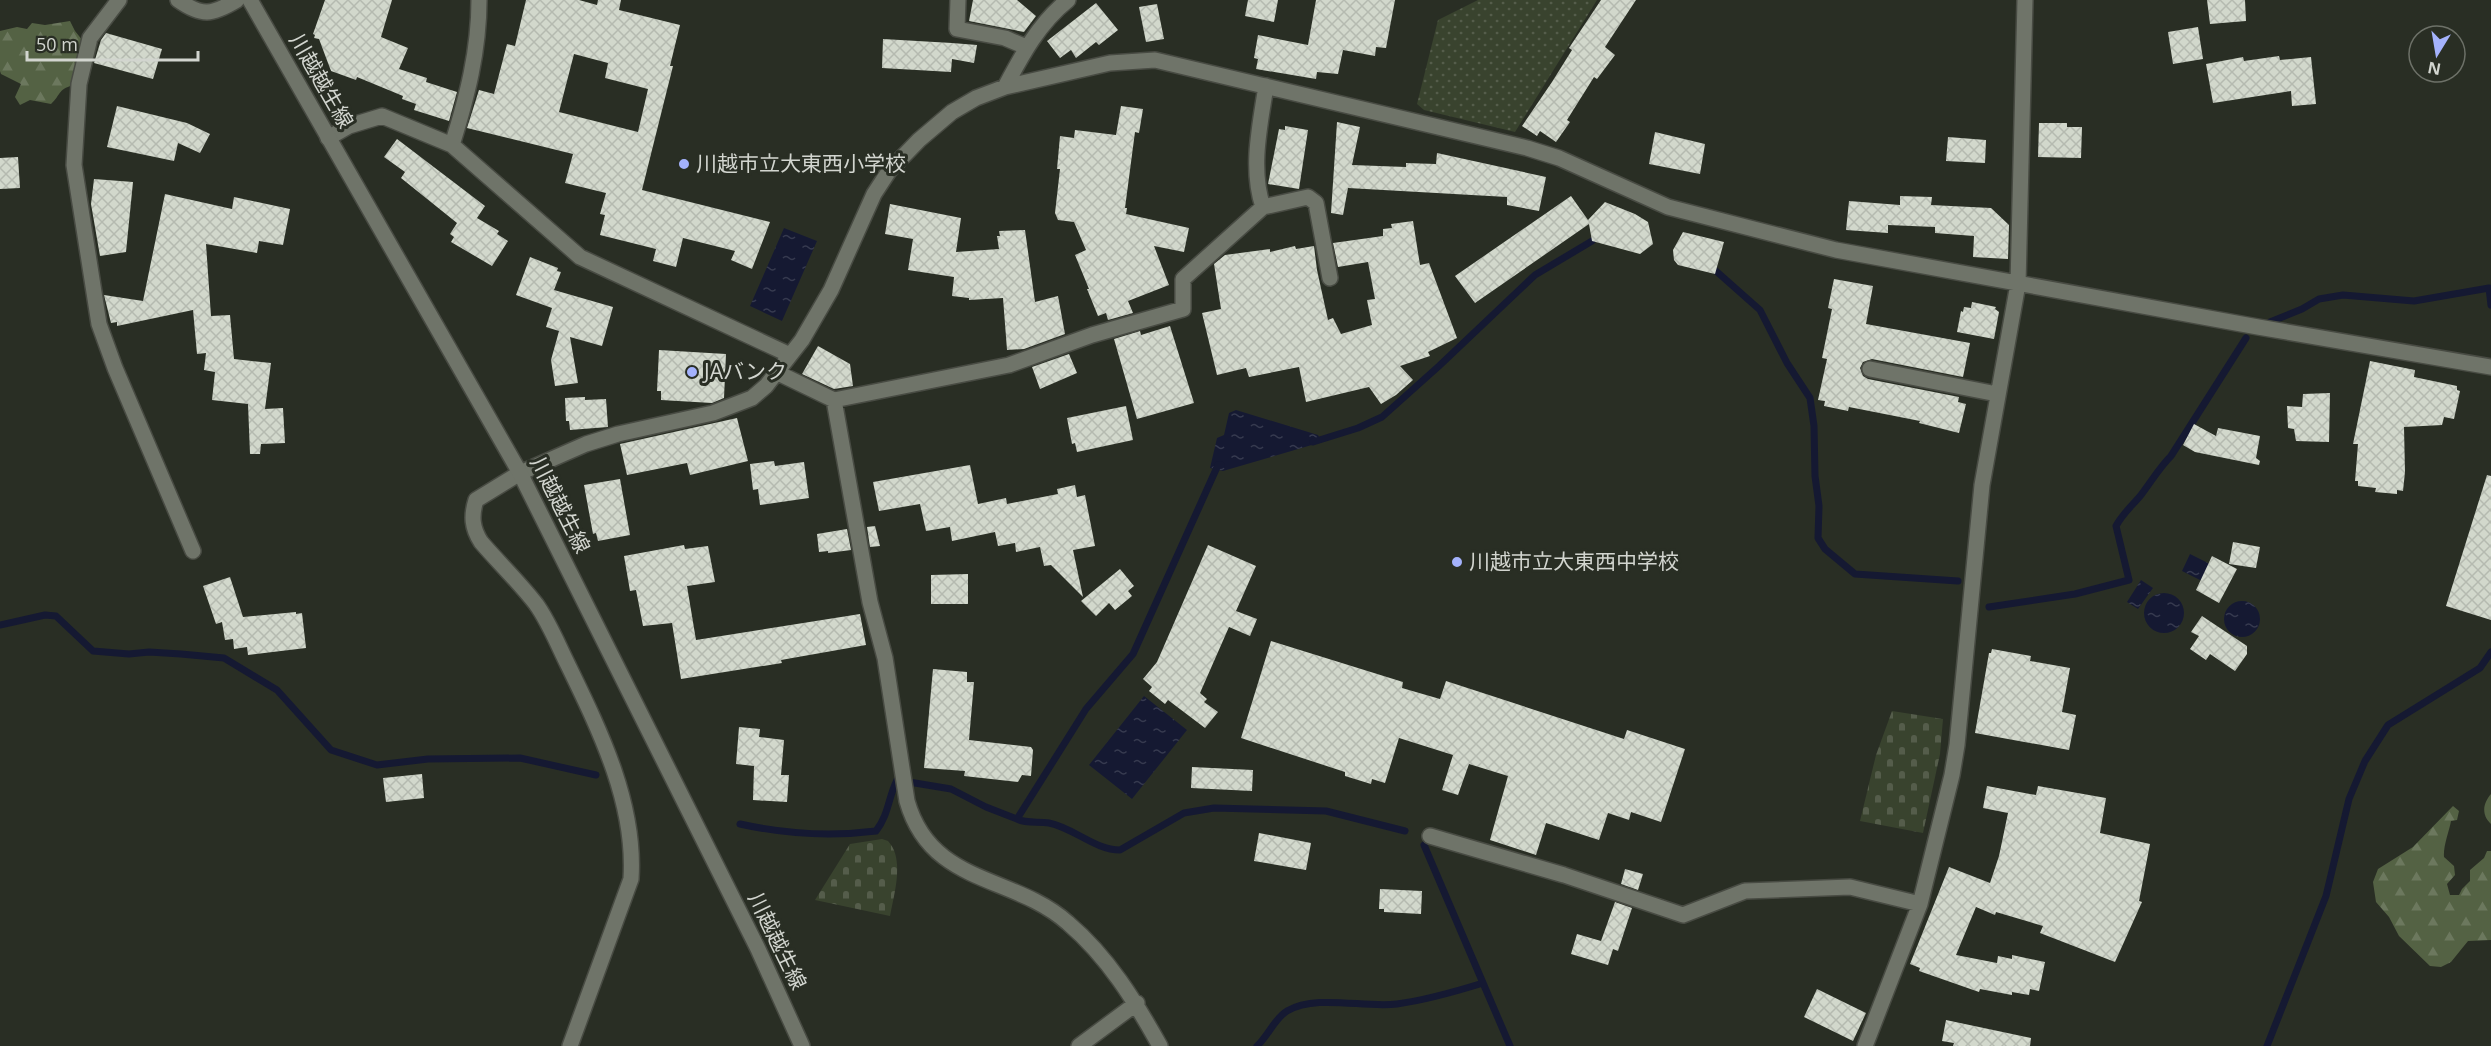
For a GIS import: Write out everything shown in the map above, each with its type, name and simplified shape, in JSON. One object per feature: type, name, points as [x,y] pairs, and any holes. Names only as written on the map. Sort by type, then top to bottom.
[{"type":"street","points":[[119,0],[90,38],[79,84],[74,165],[99,324],[115,368],[193,551]]},
{"type":"street","points":[[178,0],[192,10],[219,12],[237,0]]},
{"type":"street","name":"川越越生線","points":[[250,0],[520,473],[758,949],[802,1046]]},
{"type":"street","points":[[452,145],[470,85],[479,24],[479,0]]},
{"type":"street","points":[[958,0],[957,29],[1005,38],[1026,47]]},
{"type":"street","points":[[1005,87],[1026,47],[1068,0]]},
{"type":"street","points":[[1865,1046],[1920,904],[1955,755],[1982,485],[2018,284],[2025,0]]},
{"type":"street","points":[[570,1046],[628,889],[633,857],[630,834],[619,786],[606,746],[537,606],[474,531],[472,511],[476,500],[520,473],[586,444],[736,406],[752,398],[778,373],[802,340],[831,290],[874,194],[889,171],[919,140],[952,112],[976,98],[1005,87],[1135,60],[1155,60],[1559,158],[1668,207],[1836,250],[2491,367]]},
{"type":"street","points":[[1263,207],[1257,179],[1260,126],[1266,86]]},
{"type":"street","points":[[328,138],[349,126],[382,116],[452,145],[580,257],[790,355]]},
{"type":"street","points":[[778,373],[834,400],[1009,365],[1092,335],[1183,309],[1183,279],[1263,207],[1308,197],[1314,200],[1330,278]]},
{"type":"street","points":[[1870,369],[1997,394]]},
{"type":"street","points":[[834,400],[870,602],[885,658],[907,801],[913,822],[937,851],[974,876],[1023,895],[1067,921],[1114,971],[1137,1003],[1160,1046]]},
{"type":"street","points":[[1430,836],[1564,875],[1683,915],[1745,891],[1851,887],[1920,904]]},
{"type":"street","points":[[1079,1046],[1137,1003]]},
{"type":"green space","points":[[1478,0],[1597,0],[1515,132],[1424,110],[1417,104],[1438,20]]},
{"type":"green space","points":[[70,21],[83,41],[73,85],[62,91],[51,104],[30,100],[20,105],[15,97],[21,84],[1,74],[0,71],[0,31],[17,27],[27,29],[32,23],[45,25]]},
{"type":"green space","points":[[1892,711],[1943,719],[1940,754],[1923,833],[1860,821],[1876,755]]},
{"type":"green space","points":[[2491,794],[2491,824],[2484,809]]},
{"type":"green space","points":[[2453,806],[2459,811],[2457,820],[2451,821],[2444,853],[2444,857],[2454,866],[2455,875],[2447,884],[2450,895],[2459,895],[2470,881],[2470,870],[2484,858],[2487,851],[2491,851],[2491,940],[2468,941],[2451,962],[2441,967],[2430,966],[2399,936],[2389,917],[2376,902],[2373,882],[2378,869],[2413,847]]},
{"type":"green space","points":[[882,839],[888,841],[896,857],[896,887],[890,916],[815,900],[850,844]]},
{"type":"water","points":[[784,228],[817,241],[782,321],[750,306]]},
{"type":"water","points":[[1236,410],[1318,435],[1322,442],[1223,471],[1210,468],[1217,438],[1224,435],[1229,413]]},
{"type":"water","points":[[2190,554],[2224,571],[2216,588],[2182,571]]},
{"type":"water","points":[[2141,580],[2153,588],[2138,609],[2127,602]]},
{"type":"water","points":[[2164,593],[2172,594],[2178,599],[2183,605],[2183,621],[2178,627],[2172,632],[2164,633],[2156,632],[2150,627],[2145,621],[2144,613],[2145,605],[2150,599],[2156,594]]},
{"type":"water","points":[[2242,601],[2254,607],[2260,619],[2254,631],[2242,637],[2230,631],[2224,619],[2230,607]]},
{"type":"water","points":[[1144,696],[1187,730],[1132,799],[1089,765]]},
{"type":"building","points":[[325,0],[392,0],[381,37],[408,48],[399,69],[427,78],[426,82],[457,92],[449,121],[414,110],[416,104],[402,99],[403,96],[357,77],[356,80],[331,71],[319,39],[314,38],[313,34]]},
{"type":"building","points":[[526,0],[579,0],[597,5],[598,0],[621,0],[619,10],[680,25],[670,66],[673,66],[642,190],[770,222],[752,269],[731,260],[735,251],[683,238],[676,267],[653,261],[656,249],[600,235],[605,215],[600,214],[606,193],[565,183],[573,154],[467,128],[479,90],[494,94],[507,44],[515,46]],"holes":[[[574,54],[608,63],[605,78],[648,89],[638,132],[559,112]]]},
{"type":"building","points":[[973,0],[1017,0],[1036,16],[1024,32],[969,21]]},
{"type":"building","points":[[1248,0],[1278,0],[1274,22],[1245,16]]},
{"type":"building","points":[[1316,0],[1395,0],[1386,48],[1376,47],[1375,56],[1343,50],[1338,74],[1317,72],[1316,79],[1256,69],[1258,59],[1254,58],[1258,35],[1308,45]]},
{"type":"building","points":[[1601,0],[1636,0],[1605,47],[1615,55],[1597,79],[1594,77],[1567,120],[1570,122],[1556,142],[1540,131],[1537,136],[1522,126],[1552,82],[1572,50],[1569,48]]},
{"type":"building","points":[[2207,0],[2245,0],[2246,21],[2210,24]]},
{"type":"building","points":[[1096,3],[1118,30],[1099,45],[1096,42],[1076,58],[1071,50],[1060,58],[1047,41]]},
{"type":"building","points":[[1157,4],[1164,39],[1146,42],[1139,7]]},
{"type":"building","points":[[2198,27],[2203,59],[2173,64],[2168,32]]},
{"type":"building","points":[[106,33],[162,49],[153,79],[94,63],[101,40]]},
{"type":"building","points":[[883,39],[977,45],[974,63],[952,59],[951,72],[882,68]]},
{"type":"building","points":[[2279,56],[2280,60],[2311,57],[2316,104],[2292,106],[2291,91],[2213,103],[2206,64],[2243,57],[2244,61]]},
{"type":"building","points":[[117,106],[187,123],[210,134],[200,153],[178,143],[174,161],[107,147]]},
{"type":"building","points":[[1121,106],[1143,109],[1139,133],[1135,132],[1126,214],[1189,228],[1184,252],[1154,246],[1169,285],[1128,301],[1133,313],[1108,320],[1106,313],[1098,316],[1075,255],[1086,250],[1074,222],[1058,220],[1055,213],[1060,169],[1057,169],[1060,136],[1074,138],[1075,130],[1116,135]]},
{"type":"building","points":[[1337,122],[1360,127],[1352,165],[1406,167],[1406,163],[1436,164],[1437,153],[1546,177],[1539,211],[1507,205],[1507,197],[1348,188],[1343,215],[1331,213]]},
{"type":"building","points":[[2039,123],[2067,123],[2067,127],[2082,127],[2081,158],[2038,157]]},
{"type":"building","points":[[1285,126],[1308,130],[1299,189],[1268,184],[1279,129],[1285,130]]},
{"type":"building","points":[[1655,132],[1705,144],[1700,174],[1649,164]]},
{"type":"building","points":[[1948,137],[1986,140],[1985,163],[1946,161]]},
{"type":"building","points":[[397,139],[485,206],[477,218],[499,231],[497,234],[508,241],[492,266],[451,242],[454,237],[450,234],[457,223],[401,178],[405,172],[384,157]]},
{"type":"building","points":[[18,157],[20,188],[0,189],[0,158]]},
{"type":"building","points":[[94,179],[133,182],[126,252],[100,256],[91,204]]},
{"type":"building","points":[[165,194],[232,209],[234,197],[290,209],[283,245],[259,241],[257,253],[206,244],[211,316],[230,315],[234,359],[271,363],[265,409],[283,408],[285,443],[261,444],[260,454],[250,454],[248,404],[212,400],[215,372],[204,370],[206,353],[197,354],[193,310],[117,326],[117,322],[111,323],[104,295],[143,301]]},
{"type":"building","points":[[1571,196],[1588,220],[1605,202],[1635,214],[1648,222],[1653,244],[1640,254],[1592,241],[1589,224],[1475,303],[1455,276]]},
{"type":"building","points":[[1900,196],[1932,197],[1931,205],[1991,208],[2009,225],[2008,259],[1973,257],[1974,236],[1935,233],[1935,227],[1888,225],[1888,233],[1846,230],[1849,201],[1900,205]]},
{"type":"building","points":[[890,204],[961,218],[956,252],[999,249],[997,236],[1000,236],[999,231],[1025,230],[1035,302],[1058,296],[1065,334],[1024,349],[1007,350],[1003,298],[969,300],[969,298],[952,296],[954,277],[908,270],[913,239],[885,234]]},
{"type":"building","points":[[1413,221],[1420,265],[1429,263],[1457,338],[1428,352],[1430,356],[1400,366],[1413,380],[1396,395],[1381,404],[1369,387],[1306,402],[1299,367],[1249,377],[1246,368],[1217,375],[1202,313],[1221,309],[1214,264],[1225,255],[1270,249],[1270,252],[1295,246],[1296,249],[1314,246],[1328,320],[1333,318],[1341,334],[1372,325],[1367,300],[1375,299],[1368,262],[1338,267],[1333,243],[1383,236],[1383,229],[1392,228],[1391,224]]},
{"type":"building","points":[[1683,232],[1724,242],[1715,274],[1678,265],[1674,260],[1673,250]]},
{"type":"building","points":[[530,257],[558,268],[557,271],[561,272],[554,290],[613,307],[602,346],[570,337],[578,383],[555,386],[551,360],[559,331],[546,327],[552,308],[516,295]]},
{"type":"building","points":[[1834,279],[1873,286],[1866,324],[1970,343],[1963,377],[1872,359],[1863,362],[1860,368],[1863,376],[1868,379],[1959,397],[1958,402],[1966,404],[1959,433],[1919,423],[1920,421],[1849,407],[1848,411],[1824,406],[1825,401],[1818,400],[1827,359],[1822,358],[1832,309],[1828,308]]},
{"type":"building","points":[[1972,302],[1996,307],[1995,309],[1999,312],[1994,339],[1957,332],[1961,311],[1963,312],[1964,307],[1971,308]]},
{"type":"building","points":[[1170,326],[1194,403],[1137,419],[1114,339],[1140,331],[1141,335]]},
{"type":"building","points":[[818,346],[850,364],[853,386],[834,389],[802,374]]},
{"type":"building","name":"JAバンク","points":[[659,350],[726,354],[724,398],[712,403],[661,400],[661,391],[657,391]]},
{"type":"building","points":[[1069,354],[1077,373],[1040,389],[1032,367]]},
{"type":"building","points":[[2370,361],[2415,370],[2414,377],[2457,386],[2457,390],[2460,391],[2454,419],[2444,417],[2442,425],[2404,427],[2405,472],[2403,491],[2397,490],[2397,494],[2375,492],[2376,488],[2358,486],[2358,481],[2355,481],[2358,444],[2353,444]]},
{"type":"building","points":[[2330,393],[2329,442],[2296,441],[2294,429],[2288,428],[2287,406],[2302,407],[2303,394]]},
{"type":"building","points":[[585,397],[585,400],[606,399],[608,427],[570,430],[569,421],[566,421],[565,398]]},
{"type":"building","points":[[1126,406],[1133,440],[1077,452],[1075,443],[1072,444],[1067,418]]},
{"type":"building","points":[[737,418],[748,461],[690,475],[687,463],[627,475],[620,444]]},
{"type":"building","points":[[2194,424],[2216,436],[2218,428],[2260,436],[2256,458],[2260,461],[2259,465],[2195,452],[2183,445]]},
{"type":"building","points":[[774,461],[775,466],[804,462],[809,498],[760,505],[758,489],[753,490],[750,464]]},
{"type":"building","points":[[970,465],[978,504],[1006,498],[1007,504],[1058,494],[1057,489],[1075,485],[1077,497],[1085,495],[1095,546],[1073,550],[1083,597],[1051,565],[1044,566],[1040,547],[1016,552],[1015,543],[998,546],[995,532],[952,541],[950,527],[926,531],[920,504],[879,511],[873,482]]},
{"type":"building","points":[[2487,475],[2491,476],[2491,620],[2446,606]]},
{"type":"building","points":[[620,479],[630,535],[598,541],[596,533],[593,534],[584,485]]},
{"type":"building","points":[[875,526],[880,546],[870,547],[867,527]]},
{"type":"building","points":[[847,529],[851,550],[819,552],[817,534]]},
{"type":"building","points":[[2233,542],[2260,547],[2256,568],[2229,564]]},
{"type":"building","points":[[684,545],[685,549],[708,546],[715,582],[687,586],[696,640],[860,614],[866,645],[781,660],[782,663],[681,679],[672,623],[643,626],[636,590],[630,591],[624,556]]},
{"type":"building","points":[[1208,545],[1256,566],[1236,611],[1257,619],[1250,636],[1229,627],[1200,693],[1207,699],[1204,702],[1218,712],[1205,728],[1168,700],[1165,704],[1149,691],[1152,687],[1143,679],[1157,662]]},
{"type":"building","points":[[2212,556],[2237,569],[2219,603],[2196,590]]},
{"type":"building","points":[[1120,569],[1134,586],[1128,591],[1132,596],[1115,610],[1109,603],[1096,616],[1081,601]]},
{"type":"building","points":[[968,574],[968,604],[931,604],[931,575]]},
{"type":"building","points":[[230,577],[243,617],[302,613],[306,648],[248,655],[247,647],[234,649],[233,639],[225,640],[222,622],[216,624],[203,586]]},
{"type":"building","points":[[2202,616],[2247,646],[2247,654],[2235,671],[2210,654],[2206,660],[2190,649],[2199,636],[2191,632]]},
{"type":"building","points":[[1271,641],[1403,682],[1402,688],[1440,699],[1446,681],[1624,739],[1627,730],[1685,749],[1661,822],[1631,812],[1629,820],[1608,813],[1599,840],[1546,823],[1536,855],[1490,840],[1508,776],[1469,764],[1458,795],[1442,790],[1453,755],[1399,738],[1385,783],[1372,779],[1371,784],[1345,776],[1345,772],[1241,738]]},
{"type":"building","points":[[1992,649],[2031,656],[2030,661],[2070,668],[2062,712],[2076,715],[2069,750],[1975,733],[1989,653]]},
{"type":"building","points":[[933,669],[967,672],[967,682],[974,682],[969,740],[1031,747],[1033,750],[1031,776],[1022,775],[1018,782],[964,776],[965,771],[924,768]]},
{"type":"building","points":[[739,727],[760,729],[759,737],[784,740],[781,775],[789,775],[787,802],[753,800],[754,766],[736,764]]},
{"type":"building","points":[[1192,767],[1253,770],[1252,791],[1191,788]]},
{"type":"building","points":[[422,774],[424,798],[386,802],[383,778]]},
{"type":"building","points":[[1987,786],[2036,795],[2038,786],[2106,798],[2100,833],[2150,844],[2139,901],[2142,902],[2115,962],[2040,933],[2043,926],[1996,912],[1995,915],[1976,907],[1956,955],[1997,963],[1998,956],[2012,959],[2012,955],[2045,962],[2039,991],[2030,989],[2029,995],[2012,992],[2012,995],[1980,989],[1979,992],[1919,971],[1920,968],[1910,964],[1949,867],[1990,883],[1999,856],[2008,813],[1983,808]]},
{"type":"building","points":[[1259,833],[1311,843],[1306,870],[1254,861]]},
{"type":"building","points":[[1625,869],[1643,874],[1638,890],[1621,884]]},
{"type":"building","points":[[1380,889],[1422,891],[1421,914],[1384,912],[1384,909],[1379,909]]},
{"type":"building","points":[[1615,902],[1632,908],[1618,951],[1613,949],[1608,965],[1571,954],[1577,934],[1601,941]]},
{"type":"building","points":[[1817,989],[1866,1013],[1853,1041],[1804,1017]]},
{"type":"building","points":[[1946,1020],[2031,1038],[2030,1046],[1953,1046],[1954,1043],[1942,1041]]},
{"type":"waterway","points":[[1313,442],[1358,428],[1382,417],[1535,275],[1592,241]]},
{"type":"waterway","points":[[1716,271],[1760,310],[1787,363],[1810,398],[1819,506],[1818,538],[1825,549],[1855,574],[1958,581]]},
{"type":"waterway","points":[[2270,322],[2302,309],[2319,299],[2343,295],[2414,301],[2489,288],[2491,305]]},
{"type":"waterway","points":[[1989,607],[2075,594],[2129,580],[2116,526],[2171,456],[2246,338]]},
{"type":"waterway","points":[[740,824],[807,834],[876,831],[884,818],[897,780],[951,789],[986,807],[1017,819],[1086,709],[1133,654],[1218,465],[1221,465]]},
{"type":"waterway","points":[[0,625],[45,615],[56,616],[93,651],[129,654],[149,652],[224,658],[277,690],[331,750],[377,765],[428,759],[520,758],[596,775]]},
{"type":"waterway","points":[[2267,1046],[2326,896],[2349,799],[2365,761],[2388,725],[2480,668],[2491,652]]},
{"type":"waterway","points":[[1017,819],[1045,822],[1067,829],[1093,843],[1120,850],[1184,813],[1214,808],[1326,811],[1405,831]]},
{"type":"waterway","points":[[1424,845],[1483,983]]},
{"type":"waterway","points":[[1257,1046],[1283,1014],[1299,1006],[1326,1002],[1397,1004],[1451,993],[1483,983],[1510,1046]]},
{"type":"place","name":"川越市立大東西小学校","points":[[684,164]]},
{"type":"place","name":"JAバンク","points":[[692,372]]},
{"type":"place","name":"川越市立大東西中学校","points":[[1457,562]]}]
